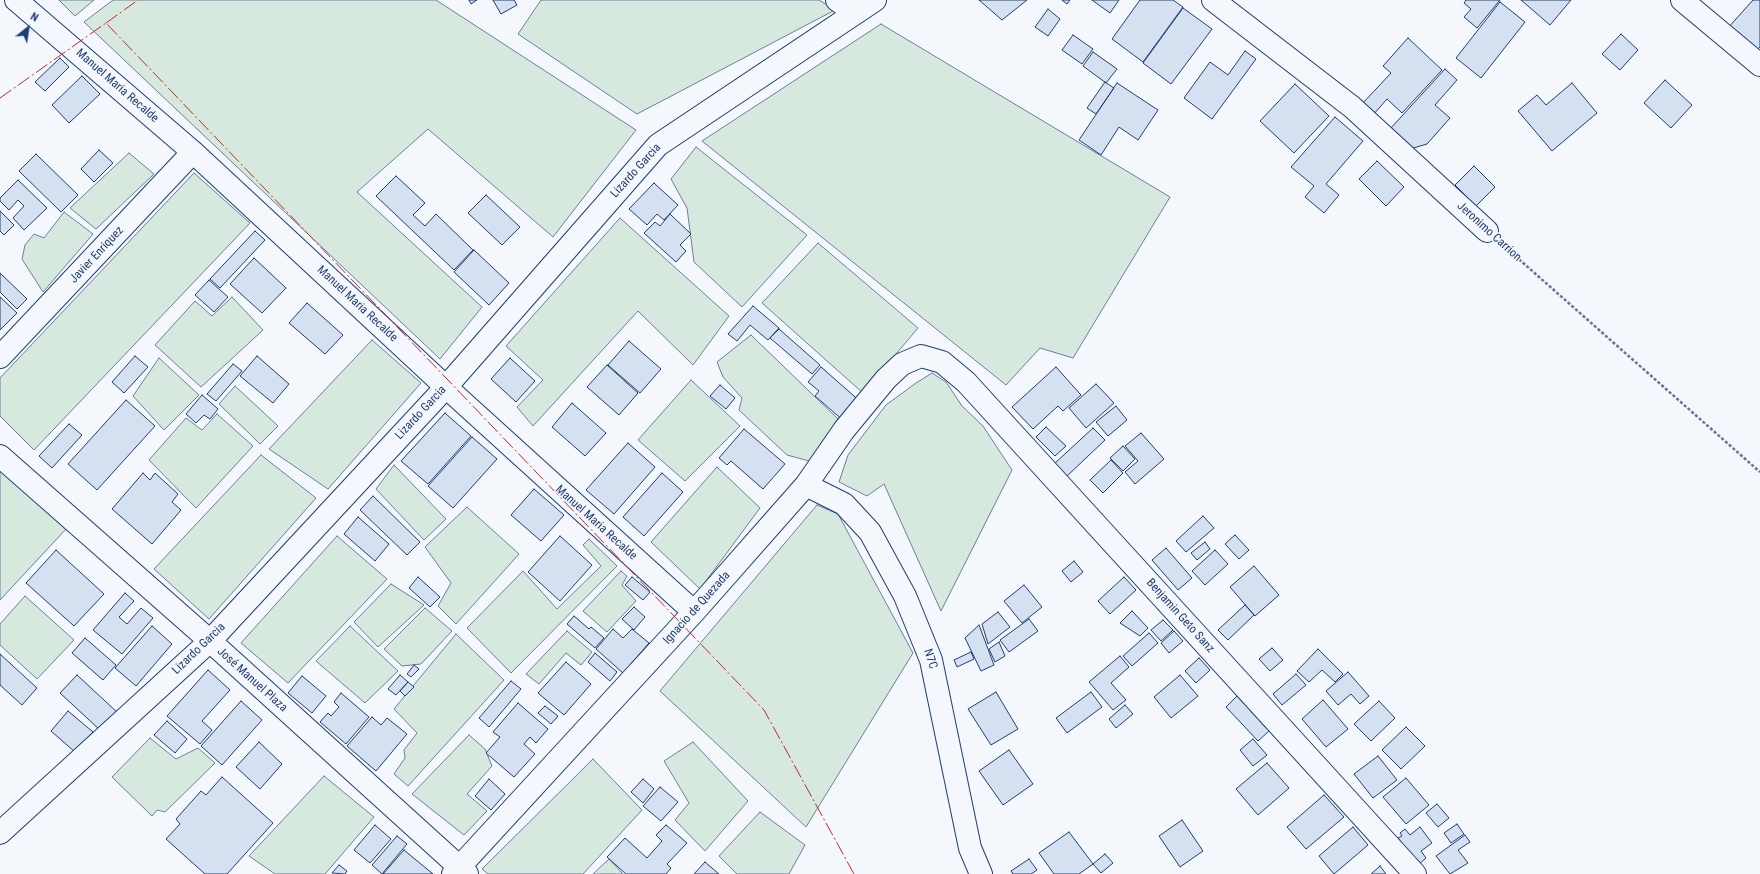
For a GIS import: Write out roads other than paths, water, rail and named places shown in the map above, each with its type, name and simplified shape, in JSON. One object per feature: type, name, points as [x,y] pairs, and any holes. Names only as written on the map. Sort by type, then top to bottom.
[{"type":"street","name":"Manuel Maria Recalde","points":[[16,0],[193,152],[446,387],[694,612]]},
{"type":"street","points":[[837,0],[855,13]]},
{"type":"street","name":"Lizardo Garcia","points":[[0,833],[210,641],[446,387],[658,145],[875,0]]},
{"type":"street","name":"Jeronimo Carrion","points":[[1213,0],[1352,107],[1487,231]]},
{"type":"street","points":[[1682,0],[1760,65]]},
{"type":"street","name":"Javier Enriquez","points":[[0,357],[193,152]]},
{"type":"street","name":"Ignacio de Quezada","points":[[460,872],[806,485],[844,430],[886,379],[902,364],[921,356],[942,362]]},
{"type":"street","name":"Benjamin Geto Sanz","points":[[942,362],[966,382],[1415,874]]},
{"type":"street","name":"José Manuel Plaza","points":[[0,456],[210,641],[460,872]]},
{"type":"street","name":"N7C","points":[[806,485],[844,504],[870,532],[905,596],[932,660],[970,848],[981,874]]}]
